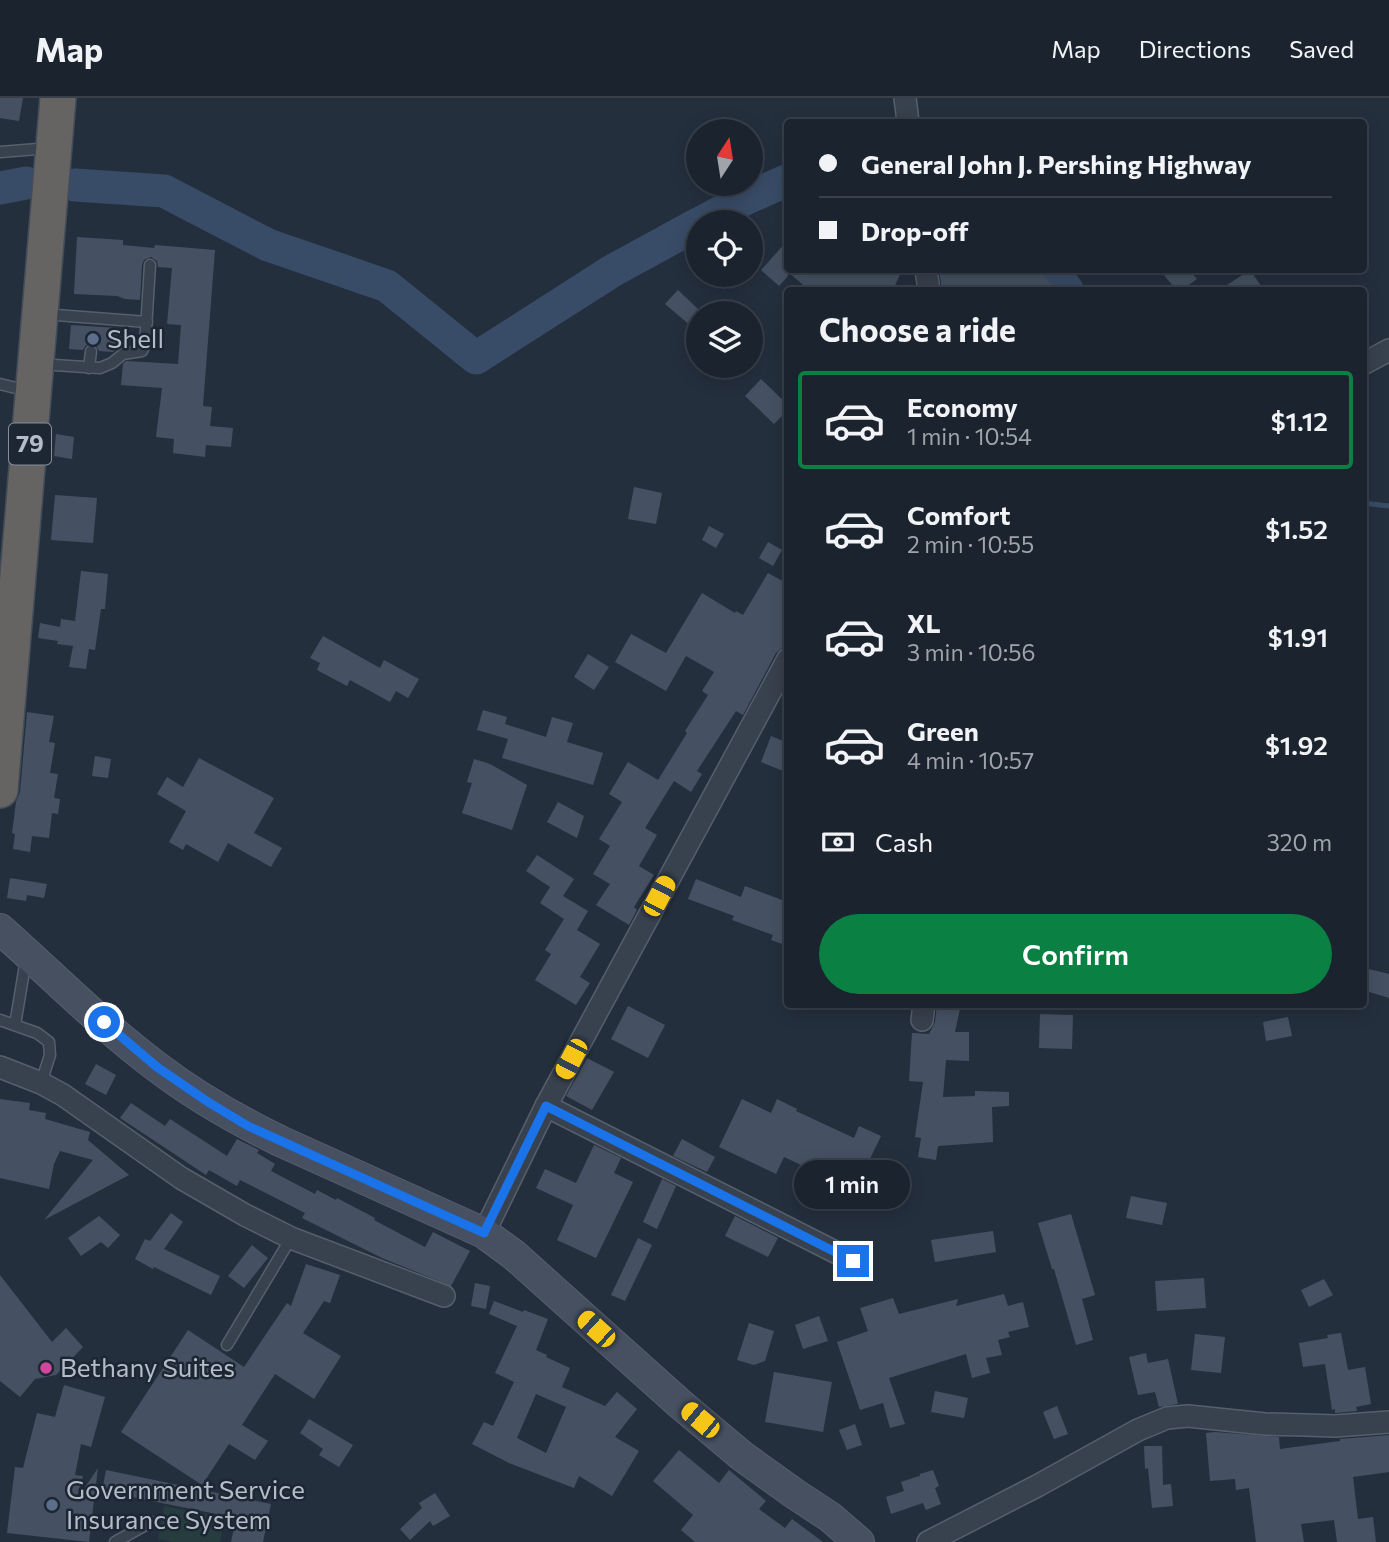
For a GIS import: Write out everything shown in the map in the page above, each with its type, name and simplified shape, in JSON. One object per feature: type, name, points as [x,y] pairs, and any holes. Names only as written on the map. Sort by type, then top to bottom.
[{"type":"highway","name":"79","points":[[0,790],[14,577],[35,379],[58,98]]},
{"type":"main road","points":[[0,929],[123,1040],[208,1102],[248,1126],[484,1233],[514,1255],[679,1403],[743,1456],[830,1517],[859,1542]]},
{"type":"street","points":[[905,98],[908,119]]},
{"type":"street","points":[[1367,362],[1389,350]]},
{"type":"street","points":[[484,1233],[546,1106],[784,669]]},
{"type":"street","points":[[0,1067],[63,1095],[195,1186],[245,1215],[291,1238],[444,1296]]},
{"type":"street","points":[[546,1106],[853,1261]]},
{"type":"street","points":[[928,1542],[1138,1430],[1167,1418],[1188,1416],[1265,1424],[1325,1426],[1389,1422]]},
{"type":"lane","points":[[0,152],[54,148]]},
{"type":"lane","points":[[0,384],[105,367],[122,354],[142,351],[145,345],[150,265]]},
{"type":"lane","points":[[40,314],[93,322],[147,322]]},
{"type":"lane","points":[[89,368],[91,351]]},
{"type":"lane","points":[[15,1025],[27,953]]},
{"type":"lane","points":[[0,1020],[37,1033],[49,1042],[50,1055],[41,1083]]},
{"type":"lane","points":[[227,1345],[291,1238]]},
{"type":"lane","points":[[115,1542],[151,1522]]},
{"type":"green space","points":[[164,1506],[225,1518],[220,1542],[173,1542],[158,1539]]},
{"type":"building","points":[[0,98],[23,98],[19,121],[0,118]]},
{"type":"building","points":[[77,237],[123,240],[123,245],[154,248],[155,245],[215,250],[203,406],[212,407],[210,426],[233,428],[231,447],[206,445],[205,457],[173,453],[174,439],[156,437],[162,388],[121,385],[123,364],[126,361],[178,364],[181,325],[167,324],[172,268],[158,267],[157,261],[151,257],[144,260],[140,300],[74,294]]},
{"type":"building","points":[[784,244],[784,273],[788,273],[788,276],[779,286],[763,272],[763,268]]},
{"type":"building","points":[[789,273],[901,273],[894,287],[806,287]]},
{"type":"building","points":[[939,273],[1041,273],[1054,287],[942,287]]},
{"type":"building","points":[[1162,273],[1192,273],[1197,279],[1186,287],[1174,287]]},
{"type":"building","points":[[1245,273],[1252,273],[1262,287],[1224,287]]},
{"type":"building","points":[[678,290],[690,301],[686,301],[686,322],[665,304]]},
{"type":"building","name":"Shell","points":[[71,325],[117,328],[116,350],[99,351],[96,345],[91,343],[83,350],[69,349]]},
{"type":"building","points":[[761,379],[784,401],[784,414],[774,424],[745,396]]},
{"type":"building","points":[[56,434],[74,437],[72,459],[54,456]]},
{"type":"building","points":[[634,487],[662,493],[656,524],[628,519]]},
{"type":"building","points":[[55,495],[97,498],[93,543],[51,540]]},
{"type":"building","points":[[709,526],[724,534],[716,548],[702,540]]},
{"type":"building","points":[[768,542],[782,550],[773,566],[759,558]]},
{"type":"building","points":[[81,571],[108,574],[105,609],[101,609],[95,650],[89,649],[86,669],[69,667],[73,646],[38,638],[40,623],[60,627],[61,619],[75,621]]},
{"type":"building","points":[[768,573],[784,582],[784,647],[776,653],[743,715],[736,711],[697,771],[702,774],[691,792],[674,781],[645,828],[657,835],[639,866],[654,875],[634,907],[637,910],[629,925],[596,905],[610,884],[593,874],[610,846],[599,839],[622,802],[609,794],[628,762],[658,780],[708,695],[702,691],[714,672],[686,656],[666,691],[615,662],[631,634],[666,653],[702,593],[743,615]]},
{"type":"building","points":[[323,636],[380,668],[384,660],[419,679],[408,698],[396,691],[390,702],[350,680],[347,686],[317,670],[320,663],[310,658]]},
{"type":"building","points":[[588,654],[609,667],[594,690],[574,677]]},
{"type":"building","points":[[483,710],[507,717],[505,724],[546,737],[552,717],[573,723],[567,742],[603,753],[593,785],[502,758],[508,739],[477,730]]},
{"type":"building","points":[[27,712],[54,716],[49,742],[55,743],[50,773],[58,774],[54,798],[60,799],[58,814],[52,813],[49,838],[32,836],[30,852],[13,849],[15,834],[12,833],[20,792]]},
{"type":"building","points":[[771,736],[784,741],[784,771],[761,762]]},
{"type":"building","points":[[95,756],[111,759],[108,778],[92,776]]},
{"type":"building","points":[[199,758],[274,798],[254,833],[282,848],[271,867],[228,843],[218,862],[186,844],[183,850],[169,842],[186,811],[157,794],[167,777],[183,787]]},
{"type":"building","points":[[474,759],[490,764],[527,785],[512,830],[462,813],[472,783],[467,782]]},
{"type":"building","points":[[558,802],[584,816],[577,838],[547,822]]},
{"type":"building","points":[[537,855],[574,879],[563,896],[588,911],[577,930],[600,944],[580,977],[590,983],[576,1005],[535,980],[551,954],[545,950],[564,919],[540,903],[550,887],[526,871]]},
{"type":"building","points":[[10,878],[47,884],[44,898],[27,895],[26,901],[7,898]]},
{"type":"building","points":[[696,879],[741,897],[745,886],[784,901],[784,945],[771,940],[773,935],[732,920],[734,916],[688,899]]},
{"type":"building","points":[[1369,969],[1389,974],[1389,998],[1367,991]]},
{"type":"building","points":[[628,1006],[665,1025],[648,1058],[611,1039]]},
{"type":"building","points":[[937,1008],[960,1008],[955,1032],[969,1032],[969,1061],[946,1060],[943,1097],[975,1096],[975,1091],[1009,1092],[1009,1106],[992,1107],[993,1142],[938,1146],[936,1160],[918,1157],[921,1138],[915,1137],[923,1082],[909,1081],[912,1033],[929,1034],[935,1022]]},
{"type":"building","points":[[1040,1014],[1073,1015],[1072,1049],[1039,1048]]},
{"type":"building","points":[[1288,1017],[1292,1036],[1266,1041],[1263,1022]]},
{"type":"building","points":[[587,1058],[614,1072],[592,1110],[566,1096]]},
{"type":"building","points":[[96,1064],[116,1075],[106,1095],[85,1084]]},
{"type":"building","points":[[0,1099],[30,1103],[29,1110],[46,1113],[45,1119],[90,1132],[88,1140],[129,1175],[44,1220],[93,1160],[60,1151],[54,1164],[49,1189],[0,1178]]},
{"type":"building","points":[[742,1099],[771,1113],[777,1099],[797,1109],[796,1111],[854,1138],[859,1126],[881,1136],[869,1161],[862,1158],[847,1190],[850,1191],[842,1209],[822,1200],[832,1179],[784,1157],[776,1174],[719,1147]]},
{"type":"building","points":[[131,1103],[165,1126],[170,1119],[227,1156],[237,1139],[259,1150],[257,1153],[275,1164],[271,1171],[315,1194],[317,1190],[336,1200],[337,1198],[425,1247],[433,1232],[470,1251],[451,1286],[382,1258],[302,1218],[305,1213],[240,1180],[237,1186],[209,1170],[206,1175],[120,1118]]},
{"type":"building","points":[[682,1139],[715,1157],[707,1172],[673,1156]]},
{"type":"building","points":[[594,1145],[621,1158],[614,1173],[633,1182],[596,1258],[557,1240],[573,1205],[536,1188],[545,1169],[576,1183]]},
{"type":"building","points":[[662,1179],[676,1186],[657,1229],[643,1222]]},
{"type":"building","points":[[1131,1196],[1167,1203],[1162,1225],[1126,1218]]},
{"type":"building","points":[[171,1213],[183,1222],[164,1249],[220,1276],[211,1295],[135,1259],[145,1239],[150,1241]]},
{"type":"building","points":[[1071,1214],[1095,1295],[1082,1299],[1093,1340],[1076,1345],[1038,1223]]},
{"type":"building","points":[[99,1216],[120,1235],[108,1248],[101,1242],[81,1256],[68,1238]]},
{"type":"building","points":[[735,1216],[778,1238],[768,1257],[725,1236]]},
{"type":"building","points":[[993,1231],[996,1252],[935,1262],[931,1240]]},
{"type":"building","points":[[638,1238],[652,1245],[625,1301],[611,1295]]},
{"type":"building","points":[[252,1245],[268,1258],[244,1288],[228,1276]]},
{"type":"building","points":[[306,1264],[340,1275],[330,1303],[324,1301],[303,1333],[341,1356],[314,1399],[275,1374],[242,1425],[268,1441],[255,1460],[229,1444],[202,1485],[121,1432],[188,1330],[244,1367],[287,1303],[291,1306]]},
{"type":"building","points":[[0,1275],[52,1342],[66,1328],[83,1347],[56,1375],[35,1379],[20,1397],[0,1381]]},
{"type":"building","points":[[1204,1278],[1206,1308],[1157,1311],[1155,1281]]},
{"type":"building","points":[[1324,1279],[1333,1295],[1309,1307],[1301,1290]]},
{"type":"building","points":[[475,1283],[490,1286],[486,1309],[471,1306]]},
{"type":"building","points":[[1004,1294],[1008,1306],[1023,1302],[1029,1327],[1008,1332],[1010,1337],[998,1340],[1002,1355],[986,1358],[990,1373],[972,1378],[966,1354],[889,1378],[905,1424],[890,1428],[883,1403],[860,1410],[837,1342],[868,1331],[860,1308],[893,1298],[899,1314],[958,1299],[956,1306]]},
{"type":"building","points":[[494,1301],[548,1319],[536,1350],[570,1368],[562,1387],[605,1406],[617,1392],[637,1409],[615,1437],[639,1451],[612,1496],[579,1476],[574,1488],[509,1463],[472,1444],[484,1422],[493,1426],[514,1382],[495,1373],[517,1326],[489,1314]],"holes":[[[536,1394],[566,1407],[546,1453],[517,1438]]]},
{"type":"building","points":[[819,1316],[828,1341],[803,1349],[795,1325]]},
{"type":"building","points":[[749,1323],[774,1331],[765,1361],[754,1365],[737,1360]]},
{"type":"building","points":[[1341,1333],[1348,1370],[1365,1367],[1371,1404],[1356,1407],[1357,1411],[1335,1413],[1335,1409],[1332,1410],[1325,1364],[1303,1367],[1299,1343]]},
{"type":"building","points":[[1195,1334],[1225,1337],[1221,1373],[1191,1370]]},
{"type":"building","points":[[1146,1353],[1148,1363],[1168,1359],[1178,1404],[1159,1407],[1155,1392],[1138,1395],[1129,1357]]},
{"type":"building","points":[[774,1372],[832,1382],[823,1432],[765,1422]]},
{"type":"building","points":[[64,1385],[105,1397],[91,1447],[81,1444],[75,1475],[83,1476],[76,1501],[98,1468],[89,1542],[7,1533],[15,1467],[23,1468],[37,1413],[55,1417]]},
{"type":"building","points":[[935,1391],[968,1398],[964,1418],[931,1412]]},
{"type":"building","points":[[1057,1406],[1068,1434],[1054,1439],[1043,1412]]},
{"type":"building","points":[[309,1419],[353,1445],[339,1467],[319,1455],[323,1449],[300,1433]]},
{"type":"building","points":[[855,1424],[862,1445],[847,1450],[839,1430]]},
{"type":"building","points":[[1206,1433],[1279,1437],[1280,1449],[1340,1439],[1389,1435],[1389,1472],[1353,1477],[1358,1519],[1373,1517],[1376,1542],[1337,1542],[1334,1520],[1301,1524],[1304,1542],[1256,1542],[1249,1488],[1236,1490],[1235,1479],[1210,1481]]},
{"type":"building","points":[[1144,1446],[1162,1446],[1163,1485],[1171,1484],[1173,1506],[1152,1508]]},
{"type":"building","points":[[679,1450],[719,1483],[729,1470],[766,1501],[759,1509],[785,1528],[792,1519],[823,1542],[695,1542],[681,1530],[693,1515],[653,1481]]},
{"type":"building","points":[[106,1470],[271,1504],[263,1542],[231,1542],[236,1518],[102,1491]]},
{"type":"building","points":[[933,1470],[939,1486],[935,1488],[941,1504],[926,1510],[923,1503],[891,1514],[886,1497],[904,1491],[901,1482],[919,1478],[920,1474]]},
{"type":"building","points":[[435,1493],[450,1516],[433,1526],[430,1521],[410,1540],[400,1529],[422,1508],[419,1503]]},
{"type":"waterway","points":[[724,210],[784,182]]},
{"type":"waterway","points":[[0,188],[26,183]]},
{"type":"waterway","points":[[75,185],[164,191],[268,245],[387,286],[476,358],[612,271],[686,231]]},
{"type":"waterway","points":[[1054,273],[1065,287]]},
{"type":"waterway","points":[[1367,503],[1389,506]]},
{"type":"place","name":"Shell","points":[[93,339]]},
{"type":"place","name":"Bethany Suites","points":[[46,1368]]},
{"type":"place","name":"Government Service Insurance System","points":[[52,1505]]},
{"type":"route","points":[[104,1022],[157,1067],[248,1126],[484,1233],[546,1106],[853,1261]]}]
